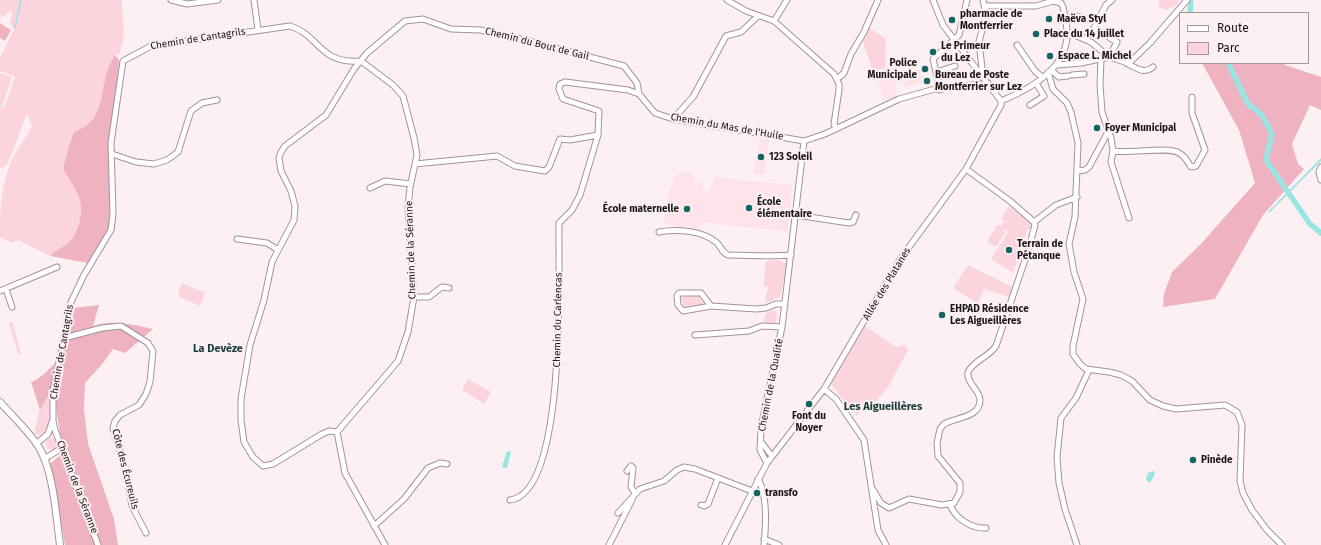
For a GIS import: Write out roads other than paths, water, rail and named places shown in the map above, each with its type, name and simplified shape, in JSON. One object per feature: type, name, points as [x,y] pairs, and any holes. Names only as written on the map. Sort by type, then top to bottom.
[{"type":"street","points":[[171,0],[187,4],[218,0]]},
{"type":"street","points":[[254,0],[258,30]]},
{"type":"street","points":[[727,0],[758,16],[774,21],[834,74],[837,79],[839,90],[834,124],[836,129]]},
{"type":"street","points":[[774,21],[787,0]]},
{"type":"street","points":[[837,79],[844,72],[850,54],[864,32],[878,0]]},
{"type":"street","points":[[933,0],[940,19],[983,77],[1003,100],[1023,92],[1036,83],[1057,64],[1067,42],[1065,19],[1062,4],[1053,0],[1036,6],[985,6]]},
{"type":"street","points":[[940,90],[933,59],[955,40],[960,32],[967,0]]},
{"type":"street","points":[[982,0],[985,6],[985,24],[979,42],[983,77]]},
{"type":"street","points":[[1085,39],[1094,28],[1106,5],[1112,0]]},
{"type":"street","points":[[1125,62],[1130,62],[1150,43],[1187,0]]},
{"type":"street","points":[[673,119],[693,97],[726,36],[741,32],[758,16]]},
{"type":"street","points":[[1065,19],[1077,16],[1096,22]]},
{"type":"street","name":"Chemin du Bout de Gail","points":[[278,250],[294,220],[295,206],[291,191],[281,171],[279,158],[281,152],[285,146],[326,115],[354,69],[381,40],[405,20],[424,19],[451,29],[480,30],[624,66],[636,83],[639,94]]},
{"type":"street","name":"Chemin de Cantagrils","points":[[55,430],[53,421],[53,392],[68,313],[75,292],[111,230],[113,214],[112,143],[123,60],[151,46],[291,26],[302,32],[330,56],[348,61],[361,61]]},
{"type":"street","points":[[1057,64],[1109,57],[1117,42],[1094,28]]},
{"type":"street","points":[[1067,32],[1085,39],[1097,46],[1109,57],[1125,62],[1144,72],[1149,71],[1153,67]]},
{"type":"street","points":[[1018,45],[1035,71],[1042,77]]},
{"type":"street","points":[[1101,59],[1101,106],[1111,138],[1113,151],[1111,162],[1129,218]]},
{"type":"street","name":"Chemin de la Séranne","points":[[337,432],[398,361],[408,332],[414,297],[408,208],[417,155],[403,96],[393,85],[361,61]]},
{"type":"street","points":[[937,72],[955,66]]},
{"type":"street","points":[[1050,71],[1057,75],[1084,74]]},
{"type":"street","points":[[1050,71],[1053,89],[1067,103],[1071,112],[1078,143],[1077,197],[1075,217],[1069,244],[1074,272],[1083,299],[1072,350],[1080,364],[1089,370],[1109,372],[1132,381],[1150,400],[1169,409],[1221,405],[1234,409],[1240,416],[1242,425],[1240,481],[1243,493],[1252,510],[1267,530],[1282,545]]},
{"type":"street","points":[[415,164],[497,156],[515,166],[545,171],[549,167],[560,139],[570,140],[598,135],[599,111],[563,99],[559,89],[560,84],[565,82],[586,84],[628,90],[639,94]]},
{"type":"street","points":[[804,141],[836,129],[899,99],[935,90],[988,83]]},
{"type":"street","points":[[1030,105],[1044,96],[1036,83]]},
{"type":"street","name":"Chemin du Mas de l'Huile","points":[[639,94],[655,112],[673,119],[804,141]]},
{"type":"street","points":[[1113,151],[1125,153],[1172,149],[1181,153],[1191,167],[1196,166],[1205,150],[1192,113],[1192,97]]},
{"type":"street","points":[[112,154],[136,162],[154,164],[167,160],[178,152],[191,111],[202,103],[217,100]]},
{"type":"street","name":"Allée des Platanes","points":[[725,545],[767,463],[824,389],[901,258],[966,169],[1003,100]]},
{"type":"street","points":[[1077,171],[1085,170],[1089,167],[1108,132]]},
{"type":"street","name":"Chemin du Carlencas","points":[[510,500],[519,497],[532,484],[546,447],[552,421],[558,360],[559,223],[572,210],[580,195],[598,135]]},
{"type":"street","name":"Chemin de la Qualité","points":[[767,463],[760,450],[761,428],[782,327],[804,141]]},
{"type":"street","points":[[1321,167],[1319,172],[1321,180]]},
{"type":"street","points":[[872,488],[881,502],[889,508],[909,499],[942,505],[950,504],[958,497],[960,484],[938,456],[938,436],[941,428],[946,423],[973,414],[979,407],[980,397],[970,380],[968,372],[976,362],[991,352],[996,346],[1028,251],[1035,225],[1034,222],[1010,201],[966,169]]},
{"type":"street","points":[[370,188],[385,181],[411,184]]},
{"type":"street","points":[[1034,222],[1056,205],[1077,197]]},
{"type":"street","points":[[796,215],[849,224],[854,222],[856,215]]},
{"type":"street","points":[[659,232],[672,231],[703,234],[717,242],[721,250],[728,255],[791,255]]},
{"type":"street","points":[[237,239],[267,243],[278,250],[272,262],[246,369],[240,405],[244,442],[253,457],[260,463],[267,466],[273,464],[322,434],[329,431],[337,432],[345,473],[385,545]]},
{"type":"street","points":[[0,291],[30,276],[57,267]]},
{"type":"street","points":[[414,297],[426,298],[442,287],[449,288]]},
{"type":"street","points":[[6,289],[12,307]]},
{"type":"street","points":[[711,306],[701,293],[679,293],[677,296],[678,305],[683,311],[711,306],[756,309],[766,308],[776,304],[785,304]]},
{"type":"street","name":"Côte des Écureuils","points":[[64,338],[102,328],[121,326],[148,343],[153,351],[150,382],[146,394],[139,405],[120,415],[115,421],[113,428],[125,467],[132,506],[146,533]]},
{"type":"street","name":"Chemin de la Qualité","points":[[695,335],[749,331],[762,326],[782,327]]},
{"type":"street","points":[[1077,545],[1062,496],[1057,457],[1061,418],[1076,398],[1089,370]]},
{"type":"street","points":[[824,389],[838,401],[864,440],[878,530],[886,545]]},
{"type":"street","points":[[0,402],[36,444],[44,459],[50,484],[60,545]]},
{"type":"street","points":[[36,444],[50,431],[53,421]]},
{"type":"street","name":"Chemin de la Séranne","points":[[55,430],[98,545]]},
{"type":"street","name":"Chemin de la Qualité","points":[[761,442],[772,456]]},
{"type":"street","points":[[44,459],[62,448]]},
{"type":"street","points":[[374,526],[404,499],[428,468],[440,463],[447,464]]},
{"type":"street","points":[[627,471],[631,466],[633,468],[631,487],[635,493]]},
{"type":"street","points":[[618,512],[640,489],[664,481],[684,466],[752,491]]},
{"type":"street","points":[[701,505],[704,506],[708,504],[718,478]]},
{"type":"street","points":[[758,479],[762,488],[764,542],[779,545]]},
{"type":"street","points":[[609,545],[635,493]]},
{"type":"street","points":[[950,504],[953,512],[959,518],[977,527],[986,528]]},
{"type":"water","points":[[1321,158],[1321,161],[1269,213],[1268,212]]},
{"type":"water","points":[[507,451],[511,452],[507,468],[502,467]]},
{"type":"water","points":[[1154,471],[1155,474],[1150,483],[1146,480],[1148,473]]},
{"type":"waterway","points":[[15,27],[21,0]]},
{"type":"waterway","points":[[1190,12],[1191,0]]},
{"type":"waterway","points":[[1228,64],[1248,104],[1261,114],[1272,134],[1266,159],[1268,163],[1310,224],[1321,233]]},
{"type":"place","name":"Maëva Styl","points":[[1049,19]]},
{"type":"place","name":"pharmacie de Montferrier","points":[[952,20]]},
{"type":"place","name":"Place du 14 juillet","points":[[1036,34]]},
{"type":"place","name":"Le Primeur du Lez","points":[[933,52]]},
{"type":"place","name":"Espace L. Michel","points":[[1050,56]]},
{"type":"place","name":"Police Municipale","points":[[925,69]]},
{"type":"place","name":"Bureau de Poste Montferrier sur Lez","points":[[927,81]]},
{"type":"place","name":"Foyer Municipal","points":[[1097,128]]},
{"type":"place","name":"123 Soleil","points":[[761,157]]},
{"type":"place","name":"École élémentaire","points":[[749,208]]},
{"type":"place","name":"École maternelle","points":[[687,209]]},
{"type":"place","name":"Terrain de Pétanque","points":[[1009,250]]},
{"type":"place","name":"EHPAD Résidence Les Aigueillères","points":[[942,315]]},
{"type":"place","name":"Font du Noyer","points":[[809,404]]},
{"type":"place","name":"Pinède","points":[[1193,460]]},
{"type":"place","name":"transfo","points":[[757,493]]},
{"type":"district","name":"La Devèze","points":[[218,349]]},
{"type":"district","name":"Les Aigueillères","points":[[883,407]]}]
